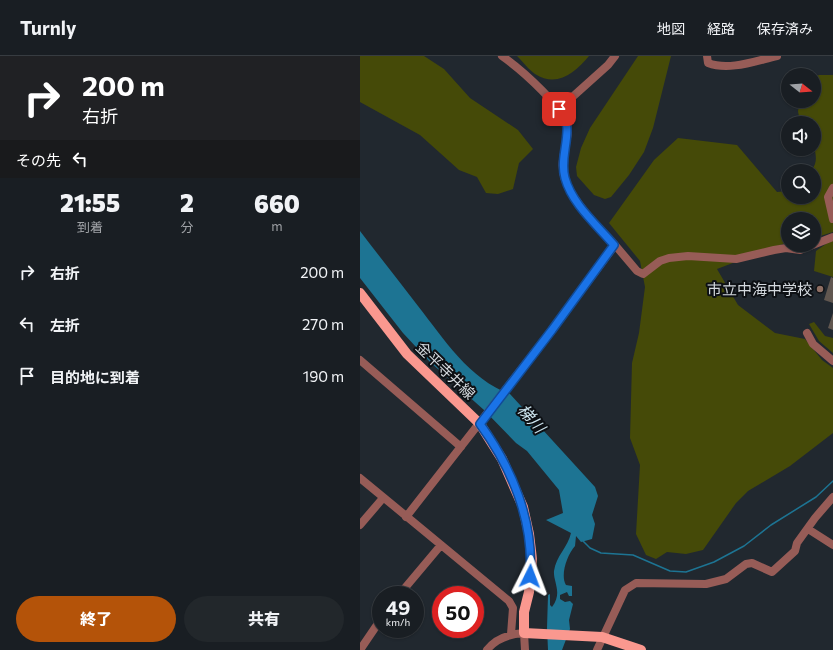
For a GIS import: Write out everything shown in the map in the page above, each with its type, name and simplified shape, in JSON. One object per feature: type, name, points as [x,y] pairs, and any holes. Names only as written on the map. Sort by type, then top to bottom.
[{"type":"main road","name":"金平寺井線","points":[[360,293],[407,354],[483,420],[502,459],[525,514],[532,559],[524,612],[524,633]]},
{"type":"main road","points":[[524,633],[598,638],[641,650]]},
{"type":"street","points":[[502,56],[519,68],[563,113],[568,130],[562,160],[565,178],[575,200],[637,271],[643,274],[660,261],[669,258],[688,256],[736,259],[786,248],[800,250],[833,237]]},
{"type":"street","points":[[559,109],[608,65],[615,56]]},
{"type":"street","points":[[707,56],[708,63],[721,67],[777,56]]},
{"type":"street","points":[[833,188],[828,197],[833,219]]},
{"type":"street","points":[[406,517],[511,384],[614,245]]},
{"type":"street","points":[[807,333],[813,344],[833,361]]},
{"type":"street","points":[[360,360],[461,447]]},
{"type":"street","points":[[360,478],[508,601],[513,608],[511,634]]},
{"type":"street","points":[[597,650],[598,638],[625,590],[636,583],[706,584],[726,578],[746,564],[752,563],[772,572],[795,551],[797,543],[815,518],[833,497]]},
{"type":"street","points":[[360,525],[383,498]]},
{"type":"street","points":[[808,529],[833,545]]},
{"type":"street","points":[[407,586],[441,545]]},
{"type":"street","points":[[360,650],[372,632]]},
{"type":"street","points":[[487,650],[499,640],[511,634],[524,633],[525,650]]},
{"type":"green space","points":[[360,56],[424,56],[444,69],[470,98],[518,130],[533,149],[519,163],[513,189],[498,194],[486,193],[477,177],[459,170],[420,135],[360,102]]},
{"type":"green space","points":[[517,56],[589,56],[572,73],[558,79],[551,79],[543,78],[535,74]]},
{"type":"green space","points":[[638,56],[671,56],[653,128],[644,152],[629,175],[611,197],[605,199],[594,195],[577,176],[576,167],[581,148],[590,128]]},
{"type":"green space","points":[[821,75],[833,75],[833,232],[821,236],[821,212],[781,212],[781,245],[717,269],[738,305],[775,333],[805,339],[822,360],[833,368],[833,433],[790,466],[748,491],[736,503],[703,550],[686,554],[667,552],[656,559],[646,555],[636,534],[640,465],[630,438],[632,363],[639,333],[645,287],[640,261],[609,223],[654,160],[678,138],[737,145],[777,192],[781,192],[781,204],[821,204],[821,164],[815,164],[816,156],[821,156],[821,116],[799,116],[799,108],[821,108]]},
{"type":"green space","points":[[833,239],[833,277],[814,271],[816,252],[821,252],[821,247]]},
{"type":"green space","points":[[814,322],[825,336],[833,338],[833,353],[819,341],[809,324]]},
{"type":"water","points":[[360,231],[458,357],[482,379],[510,394],[595,487],[598,496],[592,515],[595,524],[592,539],[581,542],[576,536],[575,546],[565,565],[564,581],[566,585],[572,586],[572,596],[569,596],[567,592],[560,595],[560,599],[565,602],[570,601],[573,604],[569,620],[570,629],[562,650],[548,650],[547,628],[548,595],[550,594],[550,605],[552,607],[557,597],[557,588],[554,575],[555,566],[571,533],[546,520],[563,513],[559,490],[527,451],[516,443],[484,410],[430,362],[403,333],[360,278]]},
{"type":"building","points":[[831,277],[833,278],[833,303],[824,300]]},
{"type":"building","points":[[833,313],[833,330],[828,328]]},
{"type":"waterway","points":[[583,541],[590,548],[601,553],[633,555],[670,571],[686,572],[714,562],[744,546],[771,525],[816,497],[833,481]]},
{"type":"place","name":"市立中海中学校","points":[[820,289]]},
{"type":"route","points":[[530,576],[532,559],[529,534],[523,508],[502,459],[491,439],[480,424],[552,330],[614,245],[575,200],[565,178],[562,160],[568,130],[563,113],[559,109]]},
{"type":"water label","name":"梯川","points":[[532,418]]}]
